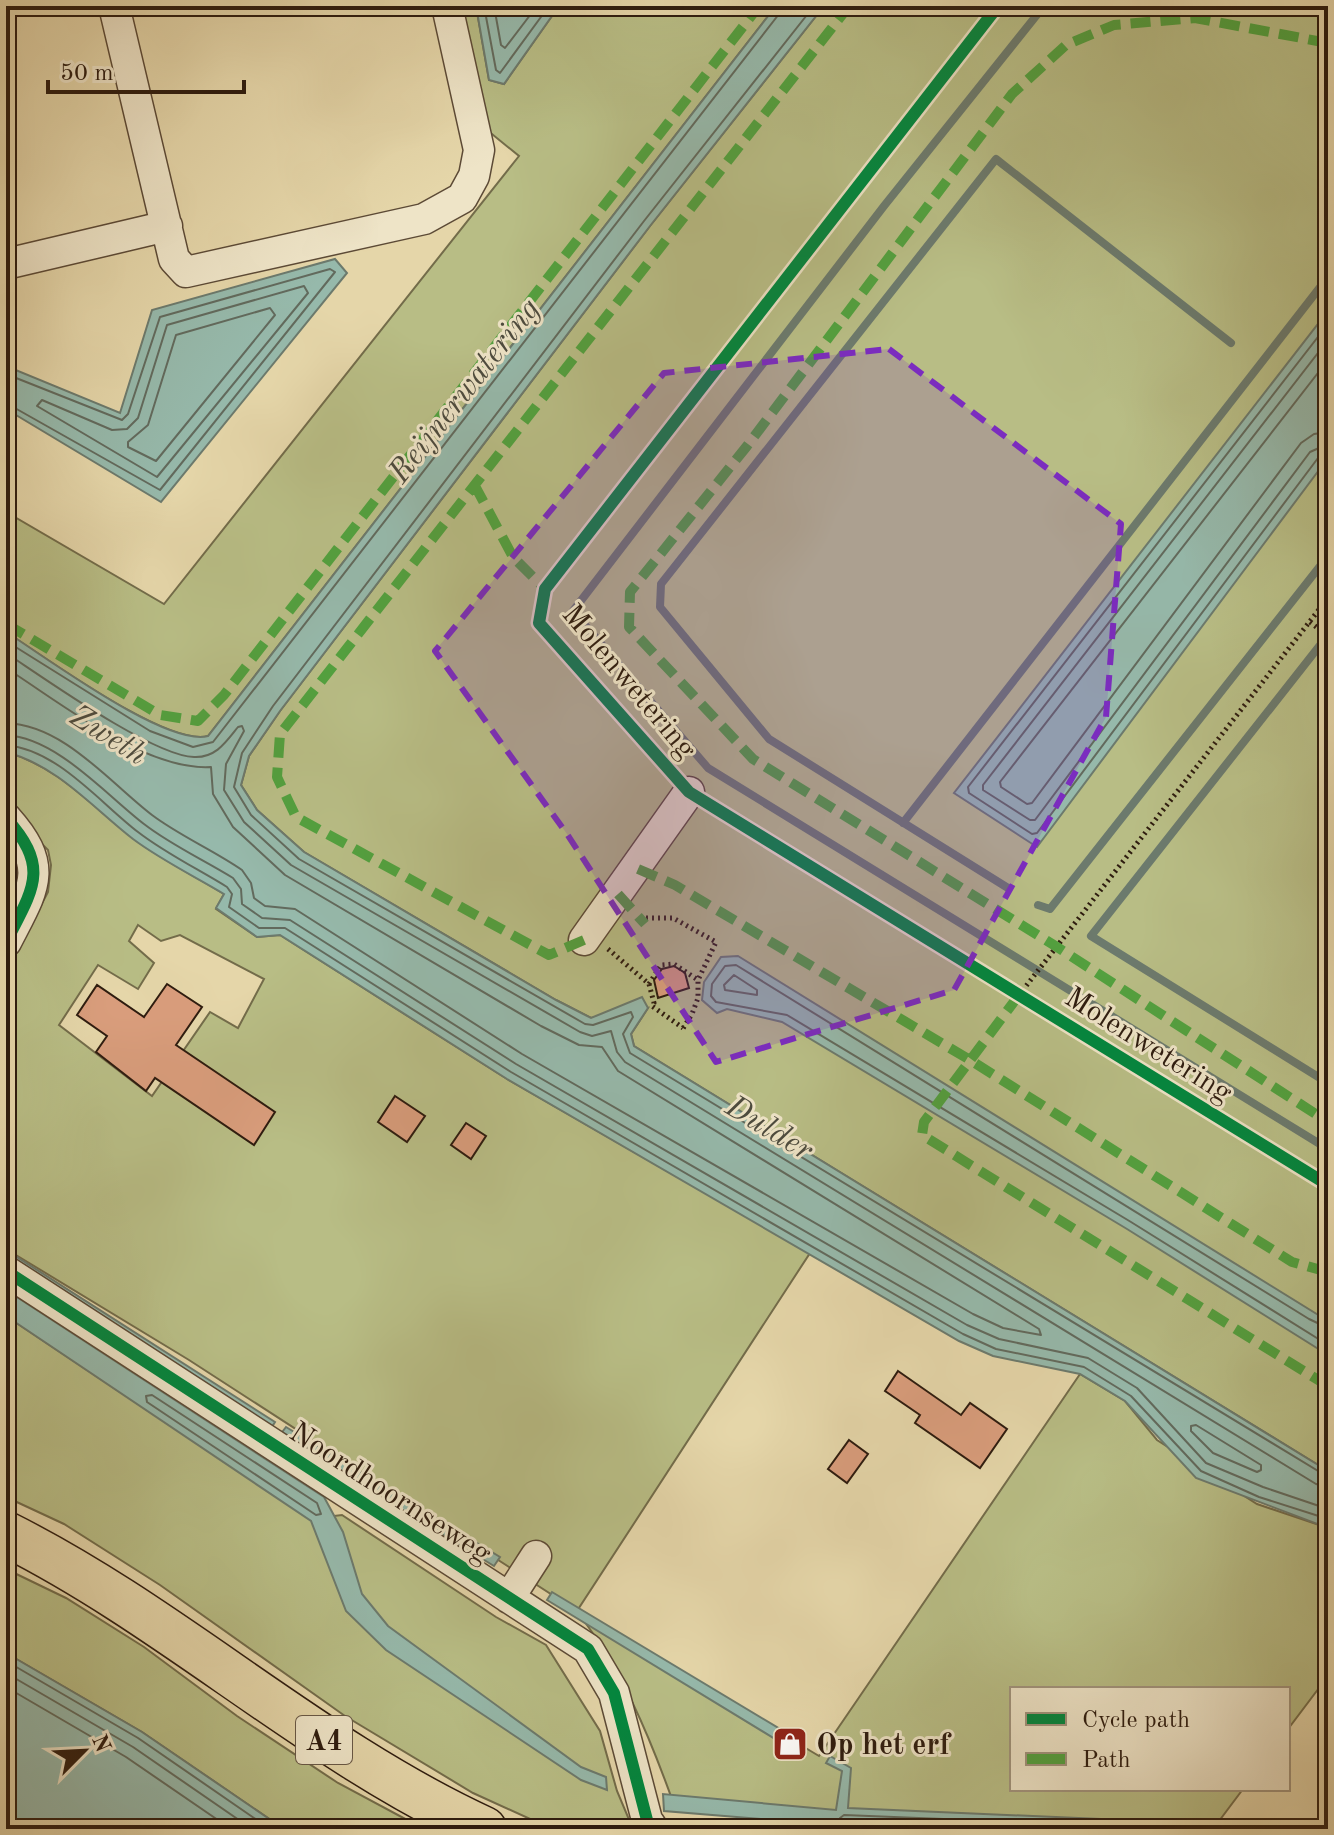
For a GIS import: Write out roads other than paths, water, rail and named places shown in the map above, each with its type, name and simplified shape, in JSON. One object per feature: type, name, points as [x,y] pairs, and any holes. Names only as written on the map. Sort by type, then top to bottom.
[{"type":"highway","name":"A4","points":[[6,1534],[89,1578],[340,1751],[435,1806],[484,1829]]},
{"type":"street","points":[[114,6],[174,259],[186,272],[424,219],[453,205],[474,176],[479,150],[447,6]]},
{"type":"street","points":[[6,264],[167,226]]},
{"type":"street","points":[[586,936],[689,792]]},
{"type":"street","points":[[6,818],[22,836],[35,862],[35,885],[6,942]]},
{"type":"street","name":"Noordhoornseweg","points":[[6,1271],[588,1649],[614,1693],[647,1820],[653,1829]]},
{"type":"street","points":[[509,1598],[536,1556]]},
{"type":"water","points":[[476,6],[559,6],[504,84],[489,80]]},
{"type":"water","name":"Zweth","points":[[776,6],[824,6],[650,226],[280,711],[249,756],[241,785],[257,810],[304,852],[556,1000],[591,1018],[642,997],[648,1008],[631,1034],[634,1046],[1328,1471],[1328,1528],[1196,1478],[1125,1401],[1080,1374],[993,1356],[959,1341],[507,1079],[280,935],[257,937],[216,908],[224,894],[144,847],[58,777],[25,758],[6,752],[6,632],[136,715],[189,736],[208,736]]},
{"type":"water","points":[[335,259],[347,273],[161,502],[6,409],[6,366],[120,413],[152,310]]},
{"type":"water","points":[[1328,311],[1328,458],[1037,847],[954,793]]},
{"type":"water","points":[[738,956],[1328,1321],[1328,1355],[1127,1229],[782,1022],[727,1009],[717,1013],[702,1000],[704,982],[721,957]]},
{"type":"water","points":[[6,1250],[275,1422],[270,1430],[6,1261]]},
{"type":"water","points":[[6,1290],[324,1497],[343,1532],[362,1594],[388,1626],[581,1767],[606,1777],[607,1790],[581,1780],[386,1650],[346,1611],[311,1521],[6,1316]]},
{"type":"water","points":[[286,1427],[500,1557],[494,1566],[280,1435]]},
{"type":"water","points":[[552,1592],[790,1735],[785,1745],[547,1600]]},
{"type":"water","points":[[6,1653],[142,1732],[284,1829],[6,1829]]},
{"type":"water","points":[[830,1756],[851,1768],[848,1808],[1328,1829],[846,1826],[664,1811],[663,1794],[836,1810],[842,1771],[826,1763]]},
{"type":"waterway","points":[[1044,6],[884,206],[573,611],[708,768],[1328,1149]]},
{"type":"waterway","points":[[1008,888],[769,739],[660,607],[661,584],[996,159],[1231,343]]},
{"type":"waterway","points":[[903,823],[1328,277]]},
{"type":"waterway","points":[[1038,905],[1050,909],[1328,556]]},
{"type":"waterway","points":[[1328,635],[1091,936],[1328,1083]]},
{"type":"place","name":"Op het erf","points":[[790,1744]]},
{"type":"water label","name":"Reijnerwatering","points":[[463,390]]},
{"type":"water label","name":"Dulder","points":[[770,1127]]}]
